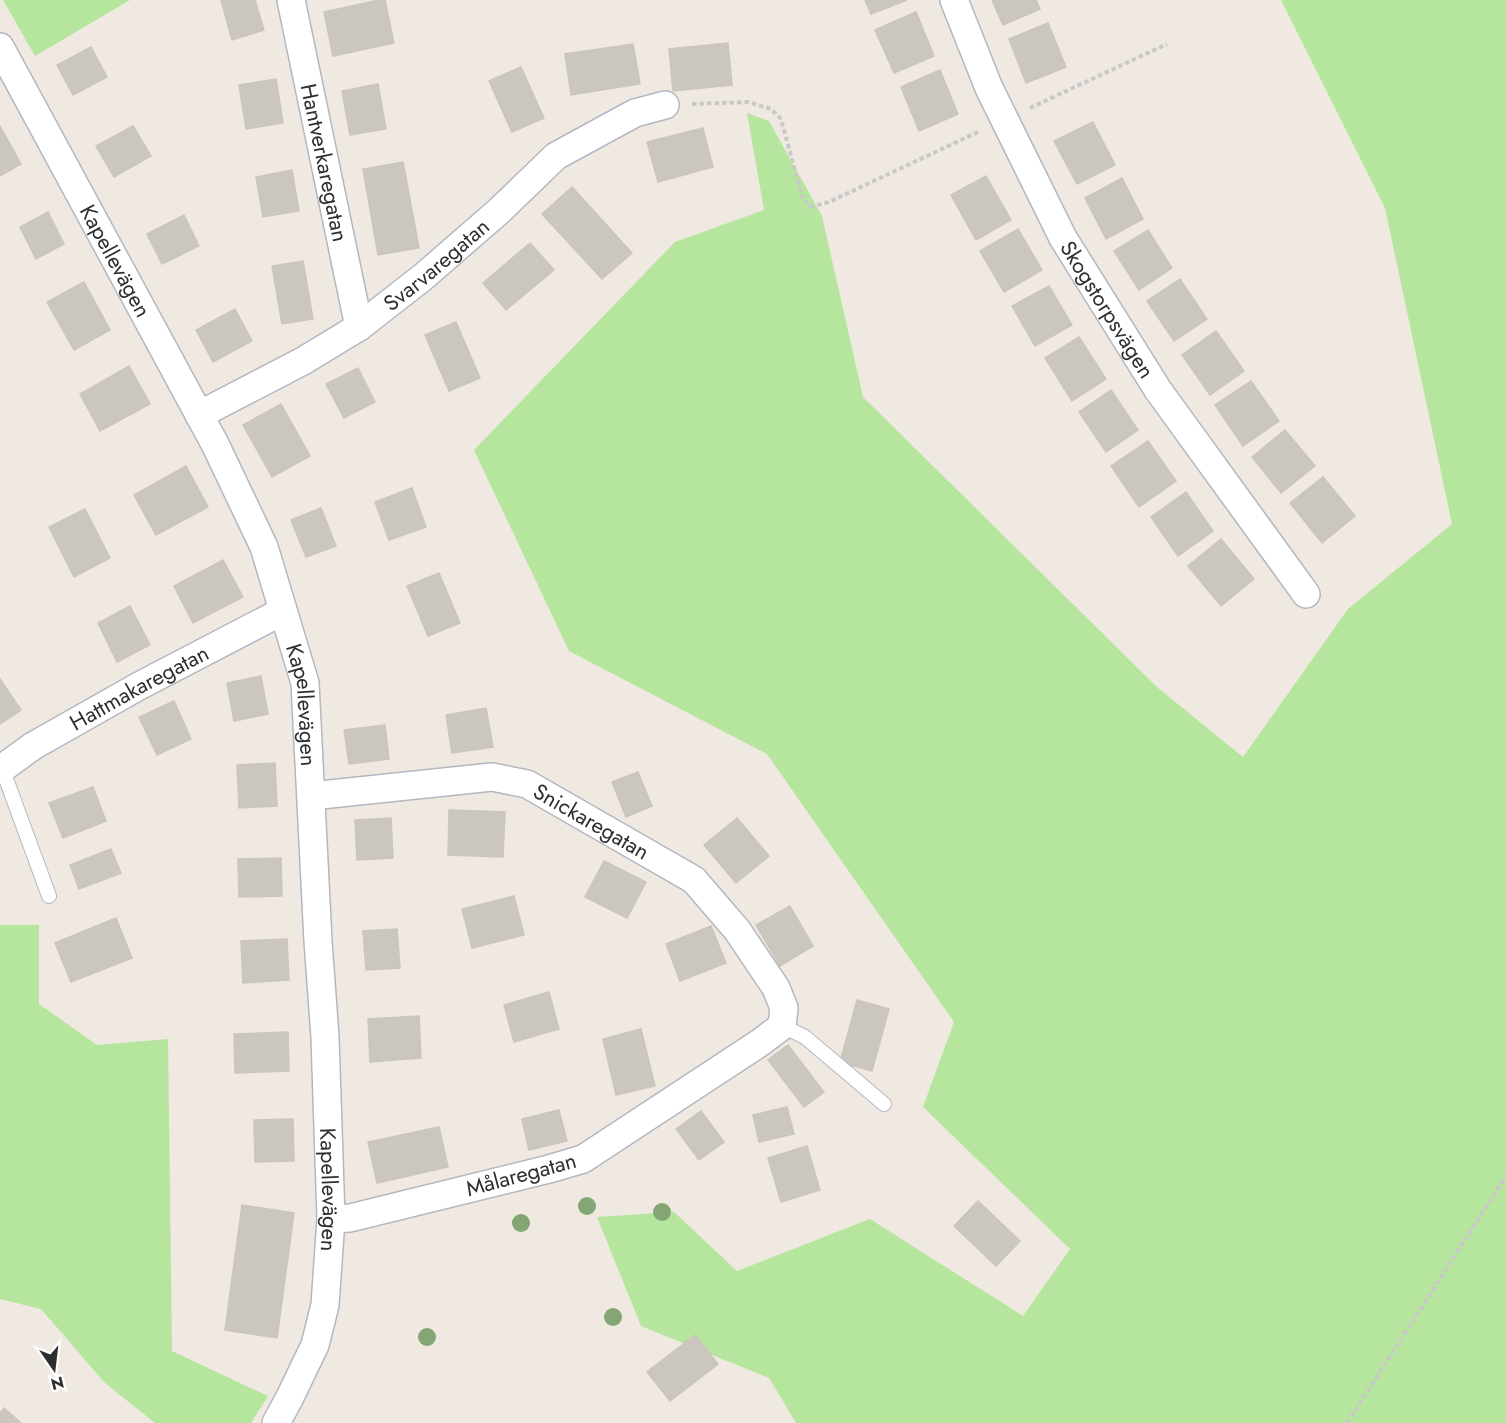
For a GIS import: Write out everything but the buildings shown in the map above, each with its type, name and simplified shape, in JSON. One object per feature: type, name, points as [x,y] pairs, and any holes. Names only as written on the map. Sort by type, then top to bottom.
[{"type":"street","name":"Hantverkaregatan","points":[[291,0],[358,327]]},
{"type":"street","name":"Skogstorpsvägen","points":[[954,0],[989,88],[1063,238],[1158,390],[1306,594]]},
{"type":"street","name":"Kapellevägen","points":[[0,47],[215,444],[264,547],[305,683],[325,1037],[331,1219],[326,1305],[315,1345],[276,1423]]},
{"type":"street","name":"Svarvaregatan","points":[[199,415],[303,361],[358,327],[423,277],[499,212],[556,156],[635,113],[665,105]]},
{"type":"street","name":"Hattmakaregatan","points":[[1,769],[33,746],[129,691],[284,611]]},
{"type":"street","name":"Snickaregatan","points":[[311,796],[492,777],[527,784],[694,880],[737,930],[776,988],[784,1008],[782,1026]]},
{"type":"street","name":"Målaregatan","points":[[331,1219],[350,1218],[583,1159],[782,1026]]},
{"type":"lane","points":[[1,769],[50,896]]},
{"type":"lane","points":[[782,1026],[805,1037],[884,1104]]},
{"type":"path","points":[[665,105],[748,102],[771,109],[781,119],[802,196],[810,207],[830,202],[1167,44]]},
{"type":"path","points":[[1347,1423],[1506,1176]]},
{"type":"green space","points":[[3,0],[130,0],[35,56]]},
{"type":"green space","points":[[1281,0],[1506,0],[1506,1423],[796,1423],[769,1378],[641,1326],[597,1217],[674,1212],[737,1271],[870,1219],[1023,1316],[1070,1249],[923,1107],[954,1022],[767,754],[569,651],[474,450],[675,242],[764,210],[747,113],[769,121],[822,216],[863,397],[1158,688],[1243,757],[1348,609],[1452,524],[1385,208]]},
{"type":"green space","points":[[0,925],[39,925],[39,1004],[97,1045],[168,1039],[172,1351],[268,1396],[251,1423],[155,1423],[105,1383],[41,1309],[0,1299]]}]
